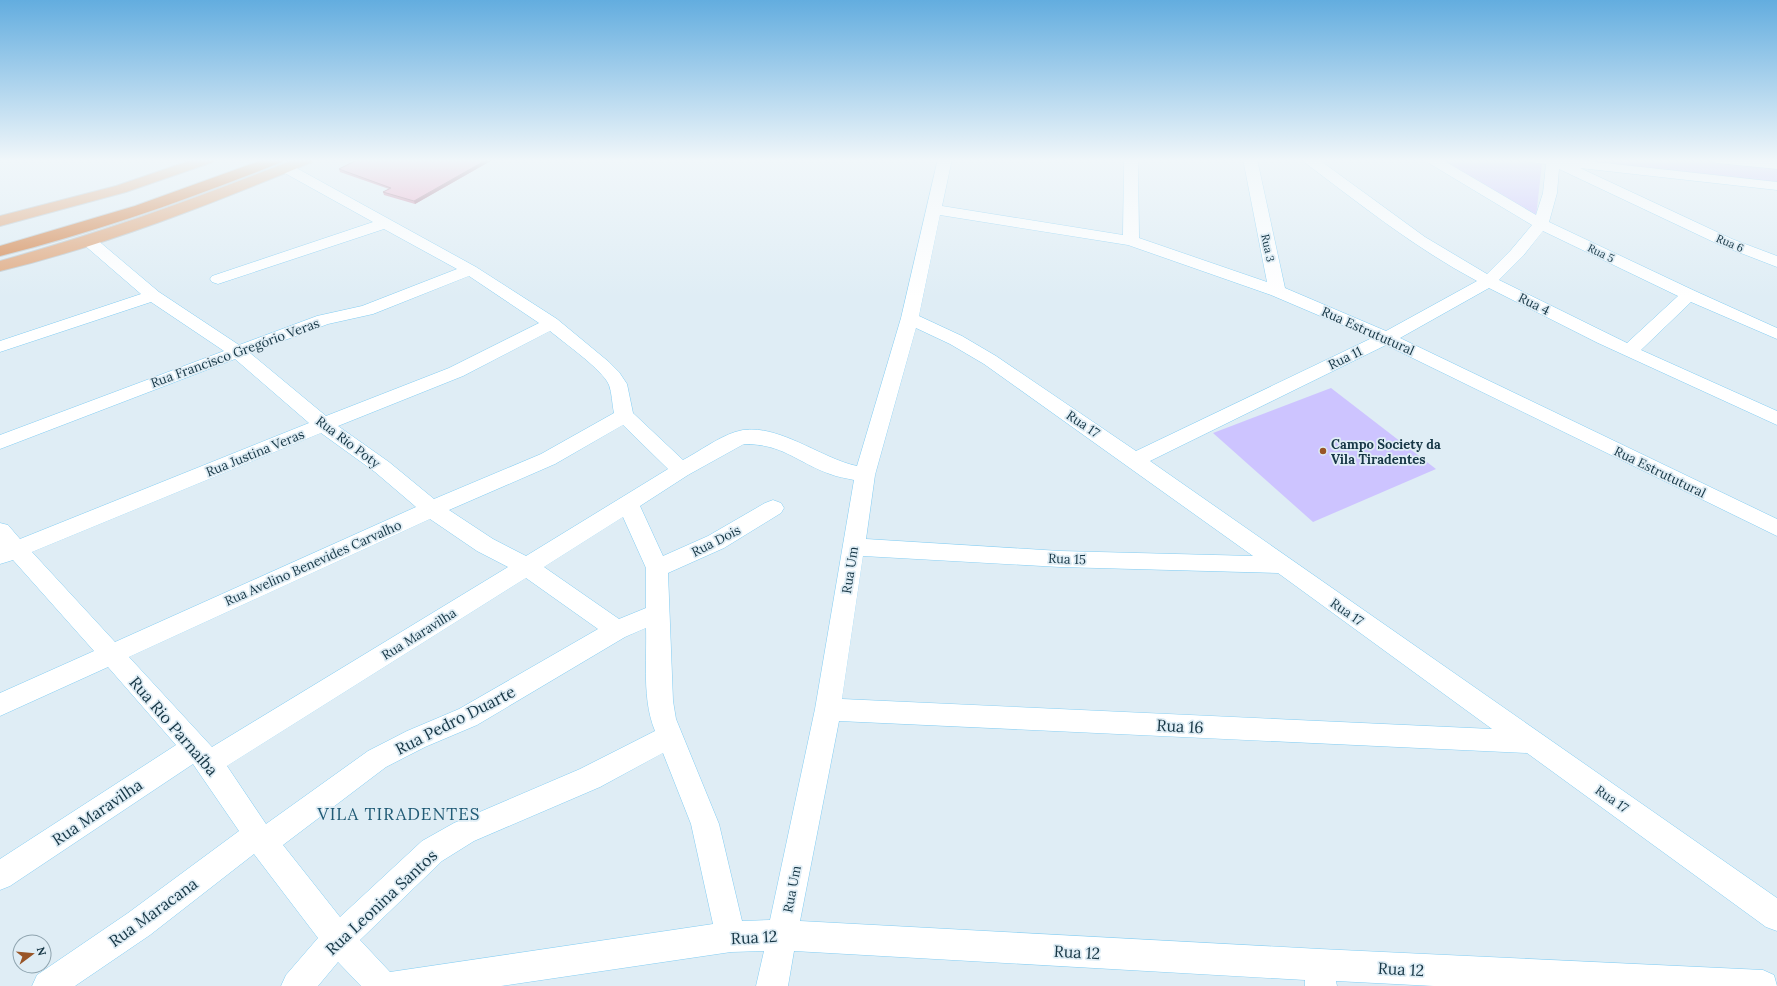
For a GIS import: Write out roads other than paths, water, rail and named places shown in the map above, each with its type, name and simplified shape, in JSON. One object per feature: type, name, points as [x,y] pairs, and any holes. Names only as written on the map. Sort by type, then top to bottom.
[{"type":"highway","points":[[0,237],[111,205]]},
{"type":"highway","points":[[0,251],[155,205]]},
{"type":"main road","points":[[0,221],[60,205]]},
{"type":"main road","points":[[0,266],[89,241],[153,220],[187,205]]},
{"type":"street","points":[[355,205],[470,270],[551,323],[603,366],[612,376],[618,384],[624,415],[655,443],[681,470],[740,437],[750,436],[785,443],[836,469],[865,475]]},
{"type":"street","name":"Rua Um","points":[[772,986],[828,709],[865,475],[910,318],[934,205]]},
{"type":"street","points":[[1131,205],[1131,241]]},
{"type":"street","name":"Rua 3","points":[[1259,205],[1277,291]]},
{"type":"street","name":"Rua 4","points":[[1371,205],[1435,250],[1489,282],[1629,351],[1777,419]]},
{"type":"street","name":"Rua 5","points":[[1509,205],[1541,224],[1689,295],[1777,334]]},
{"type":"street","name":"Rua 11","points":[[1135,460],[1444,309],[1489,282],[1517,253],[1541,224],[1547,205]]},
{"type":"street","name":"Rua 6","points":[[1647,205],[1726,242],[1777,262]]},
{"type":"street","name":"Rua Estrututural","points":[[933,209],[1131,241],[1277,291],[1386,338],[1777,528]]},
{"type":"street","points":[[218,279],[386,223]]},
{"type":"street","name":"Rua Rio Poty","points":[[89,241],[153,296],[238,352],[324,425],[382,467],[432,509],[491,548],[528,567],[617,630]]},
{"type":"street","name":"Rua Francisco Gregório Veras","points":[[0,442],[323,320],[366,310],[470,270]]},
{"type":"street","points":[[1629,351],[1689,295]]},
{"type":"street","points":[[0,347],[153,296]]},
{"type":"street","name":"Rua 17","points":[[910,318],[956,340],[990,360],[1135,460],[1280,565],[1777,916]]},
{"type":"street","name":"Rua Justina Veras","points":[[6,546],[324,425],[388,398],[442,378],[532,334],[551,323]]},
{"type":"street","name":"Rua Avelino Benevides Carvalho","points":[[0,705],[432,509],[548,459],[580,442],[624,415]]},
{"type":"street","name":"Rua Maravilha","points":[[0,876],[202,755],[528,567],[681,470]]},
{"type":"street","points":[[628,504],[657,568],[660,701],[663,720],[705,824],[731,937]]},
{"type":"street","name":"Rua Dois","points":[[657,568],[716,542],[772,508]]},
{"type":"street","name":"Rua Rio Parnaíba","points":[[6,546],[110,654],[202,755],[260,839],[338,939],[382,986]]},
{"type":"street","name":"Rua 15","points":[[854,547],[1060,559],[1280,565]]},
{"type":"street","name":"Rua Pedro Duarte","points":[[260,839],[377,759],[416,739],[468,717],[617,630],[657,614]]},
{"type":"street","name":"Rua 16","points":[[828,709],[1531,742]]},
{"type":"street","name":"Rua Leonina Santos","points":[[296,986],[338,939],[432,851],[464,832],[590,778],[670,737]]},
{"type":"street","name":"Rua Maracana","points":[[48,986],[140,924],[260,839]]},
{"type":"street","name":"Rua 12","points":[[394,986],[731,937],[783,935],[1320,976],[1763,986]]},
{"type":"place","name":"Campo Society da Vila Tiradentes","points":[[1323,451]]},
{"type":"district","name":"VILA TIRADENTES","points":[[399,814]]}]
